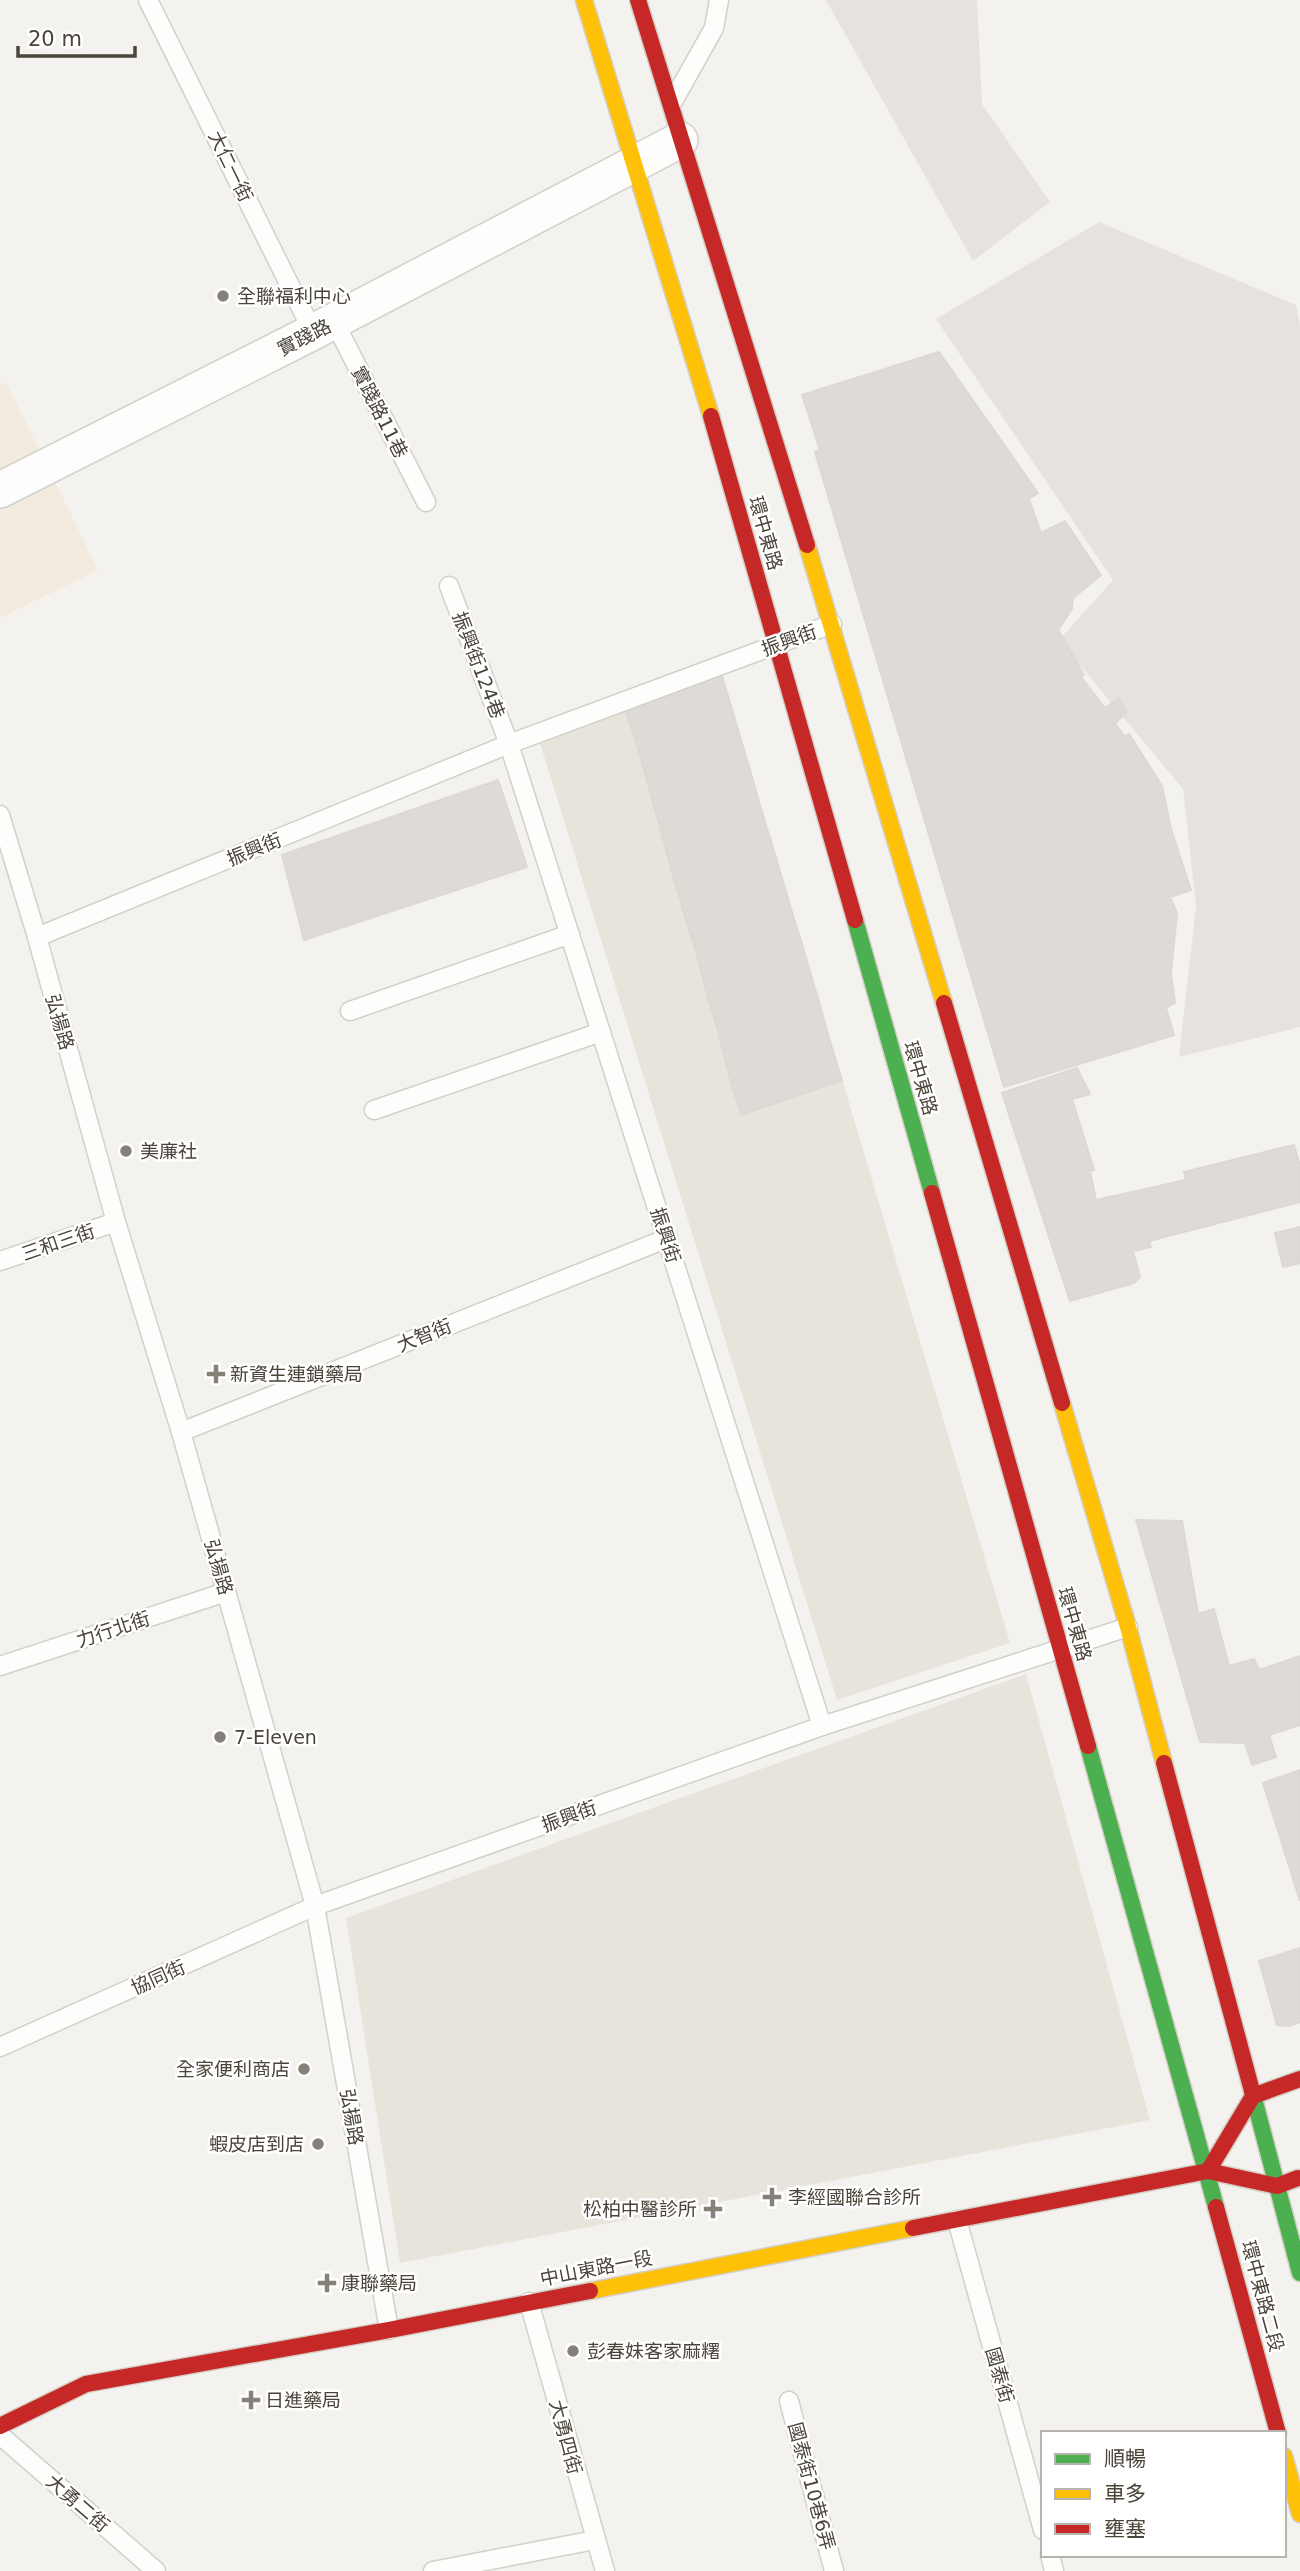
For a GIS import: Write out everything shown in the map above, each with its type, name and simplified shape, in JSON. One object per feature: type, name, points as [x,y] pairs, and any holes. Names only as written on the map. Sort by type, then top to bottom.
[{"type":"street","name":"環中東路","points":[[584,0],[636,162],[776,645],[1208,2171]]},
{"type":"street","name":"環中東路","points":[[638,0],[832,624],[1128,1627],[1253,2096]]},
{"type":"street","name":"實踐路","points":[[0,490],[324,327],[680,140]]},
{"type":"street","points":[[1300,2079],[1253,2096],[1208,2171],[1277,2186],[1300,2177]]},
{"type":"street","points":[[1253,2096],[1300,2273]]},
{"type":"street","name":"中山東路一段","points":[[0,2426],[86,2384],[388,2330],[1208,2171]]},
{"type":"street","name":"環中東路二段","points":[[1208,2171],[1277,2431]]},
{"type":"street","points":[[1286,2463],[1300,2514]]},
{"type":"lane","name":"大仁一街","points":[[148,0],[324,327]]},
{"type":"lane","points":[[670,106],[714,29],[719,0]]},
{"type":"lane","name":"實踐路11巷","points":[[324,327],[426,502]]},
{"type":"lane","name":"振興街124巷","points":[[449,586],[509,744]]},
{"type":"lane","name":"振興街","points":[[37,937],[509,744],[832,624]]},
{"type":"lane","name":"振興街","points":[[509,744],[822,1726]]},
{"type":"lane","name":"弘揚路","points":[[0,815],[37,937],[116,1222],[181,1432],[315,1906],[388,2330]]},
{"type":"lane","points":[[350,1011],[570,934]]},
{"type":"lane","points":[[374,1110],[601,1032]]},
{"type":"lane","name":"三和三街","points":[[0,1261],[116,1222]]},
{"type":"lane","name":"大智街","points":[[181,1432],[667,1238]]},
{"type":"lane","name":"力行北街","points":[[0,1666],[226,1592]]},
{"type":"lane","name":"振興街","points":[[315,1906],[822,1726],[1061,1651],[1128,1627]]},
{"type":"lane","name":"協同街","points":[[0,2048],[315,1906]]},
{"type":"lane","name":"國泰街","points":[[957,2220],[1041,2523]]},
{"type":"lane","name":"大勇四街","points":[[529,2302],[605,2571]]},
{"type":"lane","name":"國泰街10巷6弄","points":[[789,2401],[834,2571]]},
{"type":"lane","name":"大勇二街","points":[[0,2435],[156,2571]]},
{"type":"lane","points":[[433,2571],[595,2540]]},
{"type":"shaded area","points":[[826,0],[977,0],[982,104],[1050,202],[973,261]]},
{"type":"shaded area","points":[[1099,222],[1296,305],[1300,326],[1300,1027],[1179,1057],[1196,907],[1183,789],[1059,640],[1113,580],[936,319]]},
{"type":"shaded area","points":[[6,382],[98,570],[0,618],[0,385]]},
{"type":"shaded area","points":[[721,673],[1010,1643],[837,1700],[539,740]]},
{"type":"shaded area","points":[[1026,1674],[1150,2120],[400,2263],[346,1918]]},
{"type":"building","points":[[939,352],[1038,493],[1029,499],[1041,533],[1065,521],[1101,575],[1073,598],[1072,609],[1058,630],[1084,675],[1081,677],[1105,708],[1119,698],[1127,712],[1115,723],[1125,737],[1129,734],[1162,786],[1171,829],[1191,890],[1170,897],[1177,913],[1171,974],[1175,1003],[1166,1008],[1174,1035],[1004,1087],[815,452],[820,450],[802,395]]},
{"type":"building","points":[[721,673],[731,706],[635,738],[625,708]]},
{"type":"building","points":[[731,706],[739,733],[643,766],[635,738]]},
{"type":"building","points":[[739,733],[747,760],[649,788],[643,766]]},
{"type":"building","points":[[747,760],[754,784],[657,816],[649,788]]},
{"type":"building","points":[[498,780],[527,867],[304,940],[282,855]]},
{"type":"building","points":[[754,784],[762,812],[664,842],[657,816]]},
{"type":"building","points":[[762,812],[770,838],[671,869],[664,842]]},
{"type":"building","points":[[770,838],[779,868],[679,895],[671,869]]},
{"type":"building","points":[[779,868],[787,895],[686,921],[679,895]]},
{"type":"building","points":[[787,895],[794,919],[695,948],[686,921]]},
{"type":"building","points":[[794,919],[803,947],[702,974],[695,948]]},
{"type":"building","points":[[803,947],[810,972],[709,1002],[702,974]]},
{"type":"building","points":[[810,972],[818,998],[717,1027],[709,1002]]},
{"type":"building","points":[[818,998],[825,1024],[723,1052],[717,1027]]},
{"type":"building","points":[[825,1024],[833,1051],[731,1082],[723,1052]]},
{"type":"building","points":[[833,1051],[842,1080],[741,1115],[731,1082]]},
{"type":"building","points":[[1077,1068],[1090,1094],[1072,1099],[1094,1170],[1090,1171],[1096,1200],[1186,1180],[1184,1172],[1294,1145],[1300,1166],[1300,1202],[1149,1241],[1151,1247],[1133,1251],[1140,1277],[1134,1283],[1070,1301],[1002,1093]]},
{"type":"building","points":[[1300,1227],[1300,1263],[1283,1267],[1275,1233]]},
{"type":"building","points":[[1136,1520],[1182,1521],[1198,1614],[1214,1609],[1229,1666],[1254,1659],[1259,1670],[1300,1656],[1300,1725],[1269,1735],[1276,1757],[1252,1765],[1245,1743],[1200,1742]]},
{"type":"building","points":[[1300,1770],[1300,1901],[1263,1783]]},
{"type":"building","points":[[1300,1948],[1300,2022],[1290,2026],[1277,2025],[1259,1961]]},
{"type":"traffic: fast","points":[[855,920],[932,1193]]},
{"type":"traffic: fast","points":[[1088,1746],[1216,2207]]},
{"type":"traffic: fast","points":[[1252,2091],[1300,2273]]},
{"type":"traffic: slow","points":[[584,0],[711,416]]},
{"type":"traffic: slow","points":[[807,545],[944,1003]]},
{"type":"traffic: slow","points":[[1062,1403],[1128,1627],[1164,1763]]},
{"type":"traffic: slow","points":[[590,2291],[913,2228]]},
{"type":"traffic: slow","points":[[1286,2463],[1300,2514]]},
{"type":"traffic: jam","points":[[638,0],[807,545]]},
{"type":"traffic: jam","points":[[711,416],[855,920]]},
{"type":"traffic: jam","points":[[944,1003],[1062,1403]]},
{"type":"traffic: jam","points":[[932,1193],[1088,1746]]},
{"type":"traffic: jam","points":[[1164,1763],[1252,2091]]},
{"type":"traffic: jam","points":[[1208,2171],[1253,2096],[1300,2079]]},
{"type":"traffic: jam","points":[[913,2228],[1208,2171],[1277,2186],[1298,2178]]},
{"type":"traffic: jam","points":[[1216,2207],[1277,2431]]},
{"type":"traffic: jam","points":[[0,2426],[86,2384],[590,2291]]},
{"type":"place","name":"全聯福利中心","points":[[223,296]]},
{"type":"place","name":"美廉社","points":[[126,1151]]},
{"type":"place","name":"新資生連鎖藥局","points":[[216,1374]]},
{"type":"place","name":"7-Eleven","points":[[220,1737]]},
{"type":"place","name":"全家便利商店","points":[[304,2069]]},
{"type":"place","name":"蝦皮店到店","points":[[318,2144]]},
{"type":"place","name":"李經國聯合診所","points":[[772,2197]]},
{"type":"place","name":"松柏中醫診所","points":[[713,2209]]},
{"type":"place","name":"康聯藥局","points":[[327,2283]]},
{"type":"place","name":"彭春妹客家麻糬","points":[[573,2351]]},
{"type":"place","name":"日進藥局","points":[[251,2400]]}]
